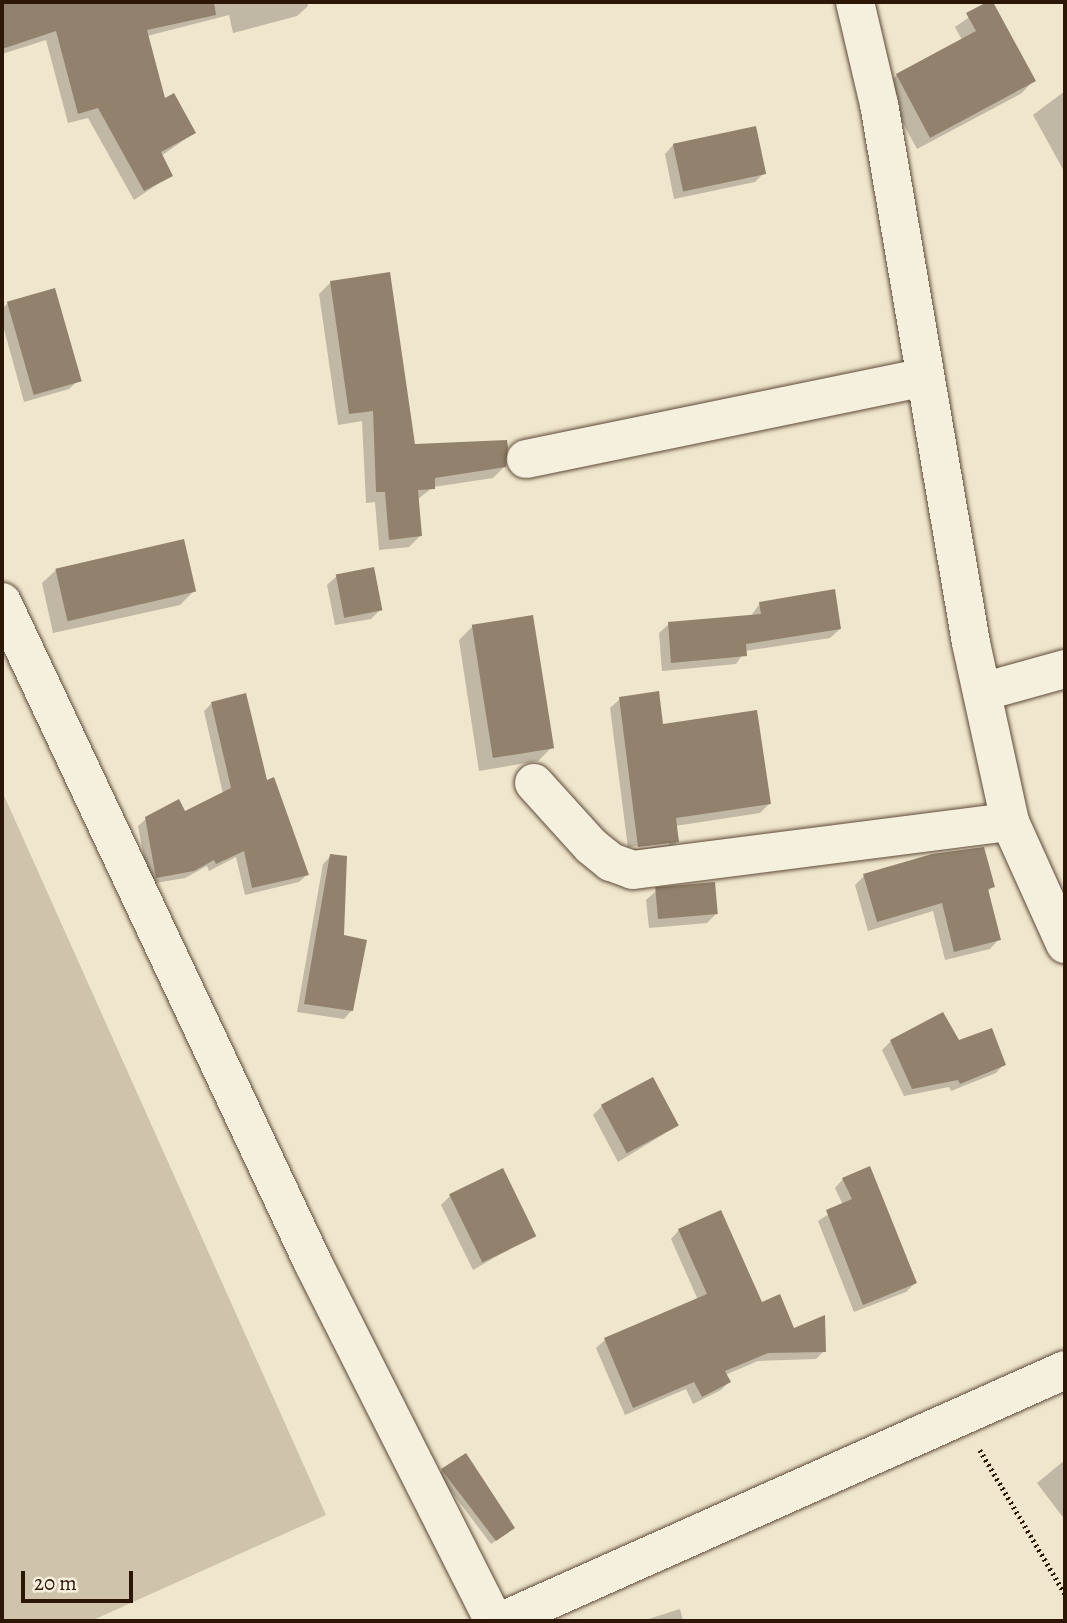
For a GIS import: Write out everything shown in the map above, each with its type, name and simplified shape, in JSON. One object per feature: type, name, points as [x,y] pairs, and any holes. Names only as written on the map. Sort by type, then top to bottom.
[{"type":"street","points":[[855,2],[879,104],[982,692],[1010,822],[1065,944]]},
{"type":"street","points":[[526,459],[925,377]]},
{"type":"street","points":[[2,601],[313,1263],[494,1621]]},
{"type":"street","points":[[982,692],[1065,669]]},
{"type":"street","points":[[534,783],[591,846],[611,862],[633,870],[1010,822]]},
{"type":"street","points":[[502,1621],[1065,1370]]},
{"type":"path","points":[[960,1416],[1065,1594]]},
{"type":"shaded area","points":[[2,791],[326,1515],[91,1621],[2,1621]]},
{"type":"building","points":[[2,2],[214,2],[216,15],[147,30],[165,98],[174,93],[196,133],[161,152],[173,176],[144,191],[98,108],[78,114],[56,31],[2,49]]},
{"type":"building","points":[[987,2],[993,2],[1036,81],[930,138],[896,74],[976,31],[966,13]]},
{"type":"building","points":[[756,126],[766,174],[683,192],[673,144]]},
{"type":"building","points":[[390,272],[415,444],[507,440],[508,447],[506,467],[435,478],[435,489],[418,490],[422,536],[389,540],[385,492],[376,492],[373,411],[349,414],[330,281]]},
{"type":"building","points":[[55,288],[82,381],[34,395],[7,302]]},
{"type":"building","points":[[184,539],[196,592],[68,621],[55,569]]},
{"type":"building","points":[[374,567],[382,610],[344,618],[336,574]]},
{"type":"building","points":[[835,589],[841,629],[746,644],[747,656],[671,663],[668,622],[761,614],[759,602]]},
{"type":"building","points":[[533,615],[554,748],[493,758],[472,625]]},
{"type":"building","points":[[659,691],[663,724],[757,710],[771,804],[676,818],[679,842],[638,847],[619,697]]},
{"type":"building","points":[[246,693],[267,780],[274,777],[309,875],[252,888],[244,851],[216,864],[214,860],[194,871],[156,878],[145,817],[179,799],[185,811],[231,788],[211,702]]},
{"type":"building","points":[[984,847],[995,887],[988,889],[1001,940],[954,952],[942,903],[877,922],[863,874],[932,854]]},
{"type":"building","points":[[330,854],[347,856],[344,935],[367,940],[353,1011],[304,1004]]},
{"type":"building","points":[[715,882],[718,914],[658,919],[655,887]]},
{"type":"building","points":[[943,1012],[959,1040],[992,1028],[1006,1065],[960,1084],[958,1080],[912,1089],[890,1040]]},
{"type":"building","points":[[653,1077],[679,1126],[627,1153],[601,1105]]},
{"type":"building","points":[[870,1166],[917,1283],[863,1305],[826,1210],[852,1199],[842,1178]]},
{"type":"building","points":[[503,1168],[536,1236],[482,1263],[449,1194]]},
{"type":"building","points":[[721,1210],[762,1302],[780,1294],[794,1328],[825,1315],[826,1352],[768,1353],[725,1371],[731,1382],[702,1397],[694,1382],[633,1408],[604,1338],[707,1294],[678,1229]]},
{"type":"building","points":[[466,1453],[515,1528],[496,1541],[441,1469]]}]
